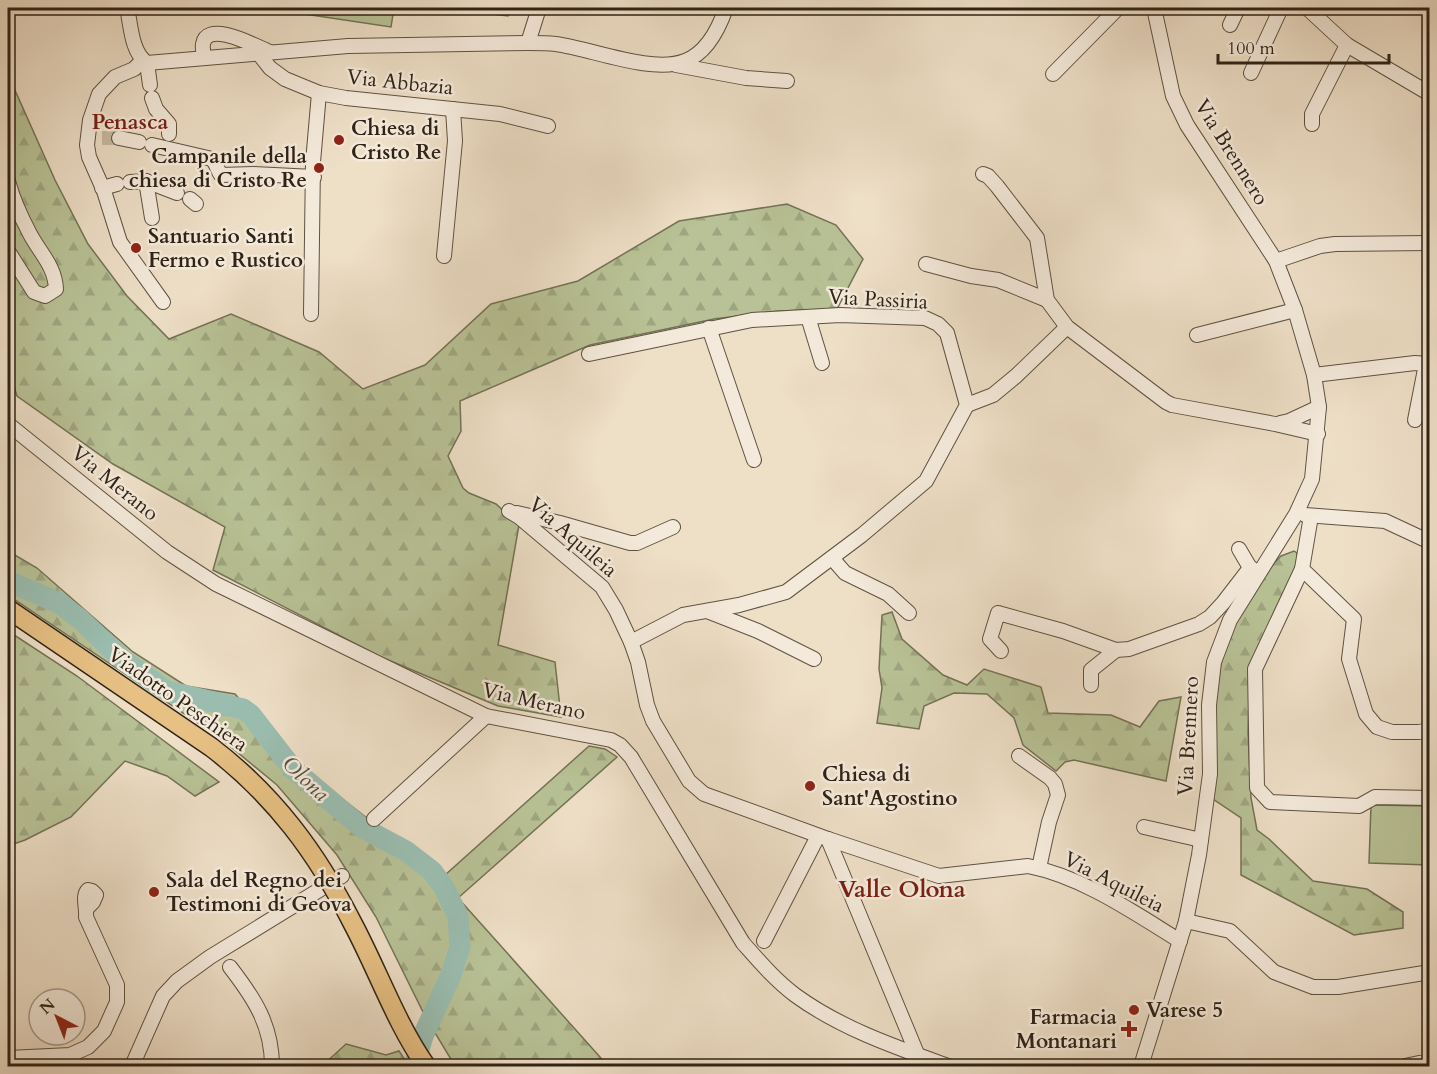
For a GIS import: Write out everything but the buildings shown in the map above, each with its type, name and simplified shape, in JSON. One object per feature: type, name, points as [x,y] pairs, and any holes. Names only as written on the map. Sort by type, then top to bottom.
[{"type":"main road","name":"Viadotto Peschiera","points":[[8,609],[211,747],[234,764],[260,789],[297,831],[321,865],[353,924],[411,1044],[426,1066]]},
{"type":"street","points":[[128,8],[135,47],[145,61],[156,109],[170,124],[158,143]]},
{"type":"street","points":[[528,43],[539,8]]},
{"type":"street","points":[[1053,74],[1118,8]]},
{"type":"street","name":"Via Brennero","points":[[1141,1066],[1186,921],[1201,840],[1210,774],[1209,705],[1214,662],[1230,620],[1254,571],[1296,514],[1312,480],[1319,407],[1314,375],[1295,310],[1276,261],[1182,115],[1173,96],[1154,8]]},
{"type":"street","points":[[1230,25],[1238,8]]},
{"type":"street","points":[[1251,73],[1281,8]]},
{"type":"street","points":[[1307,8],[1347,45],[1430,94]]},
{"type":"street","points":[[671,64],[686,61],[710,42],[727,10]]},
{"type":"street","points":[[204,58],[203,44],[206,37],[216,33],[230,35],[275,53]]},
{"type":"street","points":[[163,302],[120,242],[89,157],[95,138],[90,120],[99,94],[115,77],[134,69],[145,61],[348,46],[528,43],[557,45],[641,62],[671,64],[746,78],[787,81]]},
{"type":"street","points":[[1312,124],[1312,114],[1347,45]]},
{"type":"street","name":"Via Abbazia","points":[[259,54],[270,68],[285,79],[319,93],[346,98],[500,114],[548,126]]},
{"type":"street","points":[[311,314],[313,162],[319,93]]},
{"type":"street","points":[[444,256],[454,141],[453,109]]},
{"type":"street","points":[[119,138],[158,143],[212,159],[216,162],[216,169],[221,175],[314,177]]},
{"type":"street","points":[[983,174],[997,186],[1036,238],[1047,300],[1067,327],[1172,405],[1318,434]]},
{"type":"street","points":[[8,181],[13,199],[29,232],[56,275],[56,289],[45,296],[34,292],[8,251]]},
{"type":"street","points":[[102,188],[146,181],[177,193]]},
{"type":"street","points":[[146,181],[152,218]]},
{"type":"street","points":[[1276,261],[1343,237],[1372,236]]},
{"type":"street","points":[[1320,246],[1425,241]]},
{"type":"street","points":[[926,264],[971,276],[998,280],[1047,300]]},
{"type":"street","points":[[1197,334],[1295,310]]},
{"type":"street","name":"Via Passiria","points":[[589,354],[752,320],[840,315],[925,318],[938,324],[946,333],[967,405]]},
{"type":"street","name":"Via Passiria","points":[[808,317],[822,363]]},
{"type":"street","points":[[631,642],[683,615],[777,596],[786,592],[862,535],[926,481],[967,405],[993,395],[1067,327]]},
{"type":"street","points":[[709,328],[754,460]]},
{"type":"street","points":[[1314,375],[1415,363],[1428,364],[1415,420]]},
{"type":"street","points":[[1275,424],[1289,422],[1319,407]]},
{"type":"street","name":"Via Merano","points":[[8,424],[166,552],[216,584],[486,716],[611,740],[620,745],[631,757],[743,943],[764,968],[795,994],[829,1016],[886,1044],[948,1066]]},
{"type":"street","name":"Via Aquileia","points":[[673,527],[637,543],[630,543],[560,523],[509,512],[519,517],[602,587],[631,642],[653,721],[696,788],[704,794],[939,876],[1028,866],[1039,868],[1074,881],[1119,903],[1180,941]]},
{"type":"street","points":[[1296,514],[1385,521],[1430,542]]},
{"type":"street","points":[[1311,516],[1302,569],[1255,669],[1257,788],[1270,802],[1359,806],[1375,797],[1430,798]]},
{"type":"street","points":[[1001,651],[990,639],[998,613],[1063,631],[1116,650],[1129,649],[1199,624],[1210,617],[1254,571],[1239,549]]},
{"type":"street","points":[[832,558],[845,573],[888,594],[909,613]]},
{"type":"street","points":[[1302,569],[1354,620],[1348,658],[1366,714],[1377,727],[1392,732],[1430,730]]},
{"type":"street","points":[[707,611],[758,631],[814,659]]},
{"type":"street","points":[[1091,685],[1091,670],[1116,650]]},
{"type":"street","points":[[374,819],[486,716]]},
{"type":"street","points":[[1019,756],[1050,778],[1055,784],[1058,795],[1049,822],[1039,868]]},
{"type":"street","points":[[1144,827],[1201,840]]},
{"type":"street","points":[[764,941],[823,837]]},
{"type":"street","points":[[823,837],[918,1056]]},
{"type":"street","points":[[132,1066],[163,996],[177,981],[210,957],[342,876]]},
{"type":"street","points":[[8,1058],[70,1055],[88,1047],[104,1031],[117,1002],[117,985],[86,917],[87,907]]},
{"type":"street","points":[[1186,921],[1230,932],[1274,972],[1313,987],[1338,987],[1430,972]]},
{"type":"street","points":[[230,967],[253,996],[264,1017],[272,1066]]},
{"type":"street","points":[[1405,1066],[1419,1063],[1430,1065]]},
{"type":"green space","points":[[264,8],[394,8],[391,27]]},
{"type":"green space","points":[[441,8],[509,8],[508,16]]},
{"type":"green space","points":[[8,68],[10,79],[55,180],[88,244],[127,296],[169,339],[231,314],[319,352],[363,389],[425,365],[491,304],[578,281],[679,221],[787,204],[836,225],[863,259],[837,309],[778,311],[714,319],[590,345],[460,401],[461,431],[448,456],[463,488],[469,493],[496,504],[519,525],[498,645],[555,662],[561,717],[498,706],[381,657],[213,570],[225,527],[113,464],[17,396],[8,367]]},
{"type":"green space","points":[[8,551],[37,568],[133,652],[186,686],[235,694],[293,760],[391,837],[445,875],[589,746],[605,749],[617,757],[458,898],[608,1066],[455,1066],[426,1018],[376,917],[337,855],[277,785],[220,738],[8,595]]},
{"type":"green space","points":[[1294,551],[1297,553],[1296,570],[1250,668],[1248,732],[1251,798],[1257,830],[1313,881],[1367,889],[1403,912],[1403,928],[1354,935],[1241,875],[1241,818],[1213,799],[1215,709],[1221,665],[1227,643],[1239,615],[1273,564],[1281,556]]},
{"type":"green space","points":[[892,612],[902,639],[943,675],[967,685],[984,669],[1041,687],[1048,713],[1111,715],[1140,727],[1159,701],[1181,697],[1166,781],[1074,760],[1065,762],[1056,771],[1023,745],[1014,718],[987,694],[954,693],[924,706],[919,729],[877,723],[882,688],[879,669],[882,615]]},
{"type":"green space","points":[[8,631],[77,676],[219,782],[195,796],[167,776],[125,761],[71,817],[8,846]]},
{"type":"green space","points":[[1371,805],[1429,806],[1429,865],[1369,863]]},
{"type":"green space","points":[[346,1044],[386,1055],[399,1051],[409,1066],[322,1066]]},
{"type":"waterway","name":"Olona","points":[[8,581],[59,603],[80,619],[123,660],[167,691],[243,709],[251,715],[293,769],[361,827],[406,851],[432,871],[443,886],[458,916],[460,947],[451,975],[423,1036],[414,1066]]},
{"type":"tunnel","points":[[102,138],[119,138]]},
{"type":"place","name":"Chiesa di Cristo Re","points":[[339,140]]},
{"type":"place","name":"Campanile della chiesa di Cristo Re","points":[[319,168]]},
{"type":"place","name":"Santuario Santi Fermo e Rustico","points":[[136,248]]},
{"type":"place","name":"Chiesa di Sant'Agostino","points":[[810,786]]},
{"type":"place","name":"Sala del Regno dei Testimoni di Geova","points":[[154,892]]},
{"type":"place","name":"Varese 5","points":[[1134,1010]]},
{"type":"place","name":"Farmacia Montanari","points":[[1129,1029]]},
{"type":"district","name":"Penasca","points":[[130,121]]},
{"type":"district","name":"Valle Olona","points":[[902,889]]}]
